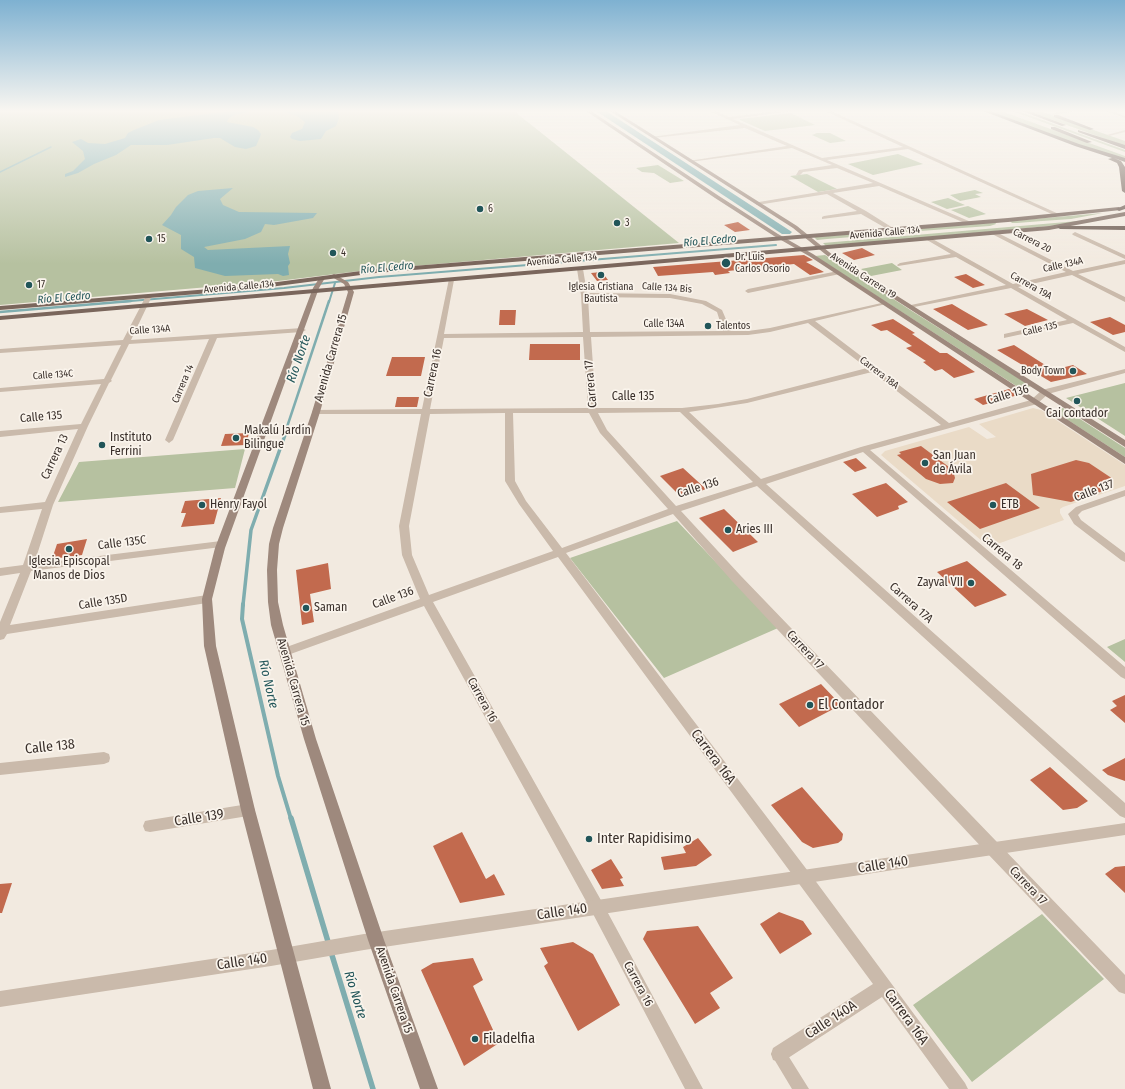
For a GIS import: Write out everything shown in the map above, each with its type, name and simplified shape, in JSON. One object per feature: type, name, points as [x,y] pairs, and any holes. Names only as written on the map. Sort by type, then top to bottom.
[{"type":"highway","points":[[1117,162],[1120,163],[1125,191]]},
{"type":"highway","points":[[1060,227],[1125,228]]},
{"type":"main road","name":"Avenida Carrera 19","points":[[665,162],[780,238],[838,273],[1125,461]]},
{"type":"main road","points":[[668,162],[684,164],[686,176]]},
{"type":"main road","name":"Avenida Carrera 19","points":[[684,164],[708,172],[759,204],[807,236],[821,248],[1125,444]]},
{"type":"main road","points":[[802,250],[803,245],[813,242],[1072,220],[1124,208]]},
{"type":"main road","name":"Avenida Calle 134","points":[[0,308],[147,301],[319,286],[334,276],[376,271],[1008,220],[1124,208]]},
{"type":"main road","name":"Avenida Calle 134","points":[[0,318],[247,288],[451,280],[1060,227],[1125,214]]},
{"type":"main road","points":[[991,226],[1008,220]]},
{"type":"main road","points":[[891,229],[905,234]]},
{"type":"main road","points":[[334,276],[346,285]]},
{"type":"main road","name":"Avenida Carrera 15","points":[[346,285],[351,292],[316,412],[274,544],[272,570],[273,602],[277,625],[370,941],[429,1089]]},
{"type":"main road","points":[[319,286],[221,544],[207,599],[210,646],[248,810],[292,955],[322,1089]]},
{"type":"street","points":[[684,164],[697,162]]},
{"type":"street","points":[[828,162],[969,223]]},
{"type":"street","points":[[933,162],[1049,216]]},
{"type":"street","points":[[941,162],[1058,215]]},
{"type":"street","points":[[798,174],[801,171],[838,166]]},
{"type":"street","points":[[759,204],[879,184]]},
{"type":"street","points":[[829,193],[891,229]]},
{"type":"street","points":[[824,218],[864,212]]},
{"type":"street","name":"Carrera 20","points":[[994,233],[1125,300]]},
{"type":"street","points":[[1075,234],[1125,257]]},
{"type":"street","name":"Carrera 19A","points":[[929,239],[1125,350]]},
{"type":"street","points":[[900,265],[955,255]]},
{"type":"street","name":"Calle 134A","points":[[911,307],[1125,262]]},
{"type":"street","name":"Carrera 17","points":[[580,269],[584,295],[592,410],[603,431],[736,578],[1125,986]]},
{"type":"street","points":[[748,291],[838,273]]},
{"type":"street","name":"Carrera 16","points":[[451,280],[404,526],[407,555],[426,600],[597,907],[694,1089]]},
{"type":"street","name":"Calle 134 Bis","points":[[584,295],[670,296],[704,302],[720,311],[728,334]]},
{"type":"street","name":"Carrera 13","points":[[2,633],[27,568],[48,505],[84,426],[147,301]]},
{"type":"street","name":"Calle 134A","points":[[441,336],[728,334],[763,331],[884,304]]},
{"type":"street","name":"Carrera 18A","points":[[810,321],[948,426]]},
{"type":"street","name":"Calle 135","points":[[1007,336],[1073,321]]},
{"type":"street","name":"Calle 134A","points":[[0,351],[302,330]]},
{"type":"street","name":"Carrera 14","points":[[169,440],[214,336]]},
{"type":"street","name":"Calle 135","points":[[316,412],[682,410],[746,401],[874,369]]},
{"type":"street","name":"Calle 136","points":[[285,652],[675,510],[758,482],[864,449],[1034,402],[1045,392],[1125,371]]},
{"type":"street","name":"Calle 134C","points":[[0,390],[108,381]]},
{"type":"street","name":"Carrera 16A","points":[[509,410],[510,481],[522,502],[803,876],[959,1089]]},
{"type":"street","name":"Carrera 17A","points":[[682,410],[758,482],[1125,812]]},
{"type":"street","name":"Calle 135","points":[[0,434],[84,426]]},
{"type":"street","name":"Carrera 18","points":[[864,449],[1125,674]]},
{"type":"street","name":"Calle 137","points":[[1125,493],[1079,509],[1073,514],[1078,522],[1125,558]]},
{"type":"street","points":[[0,510],[48,505]]},
{"type":"street","name":"Calle 135C","points":[[27,568],[221,544]]},
{"type":"street","points":[[0,572],[27,568]]},
{"type":"street","name":"Calle 135D","points":[[2,633],[207,599]]},
{"type":"street","name":"Calle 138","points":[[0,769],[104,758]]},
{"type":"street","name":"Calle 139","points":[[150,826],[248,810]]},
{"type":"street","name":"Calle 140","points":[[0,998],[292,955],[370,941],[1125,829]]},
{"type":"street","name":"Calle 140A","points":[[779,1054],[884,986]]},
{"type":"street","points":[[779,1054],[801,1089]]},
{"type":"green space","points":[[0,162],[578,162],[679,243],[368,270],[278,281],[0,305]]},
{"type":"green space","points":[[859,162],[918,162],[923,164],[873,175],[848,164]]},
{"type":"green space","points":[[658,165],[684,181],[670,183],[654,173],[642,172],[636,168]]},
{"type":"green space","points":[[807,174],[837,189],[818,192],[790,176]]},
{"type":"green space","points":[[975,190],[983,193],[975,194],[981,197],[960,201],[950,195]]},
{"type":"green space","points":[[948,198],[965,205],[947,209],[931,202]]},
{"type":"green space","points":[[968,206],[986,214],[969,218],[951,210]]},
{"type":"green space","points":[[1103,213],[1071,219],[1017,223],[1012,223],[1010,221]]},
{"type":"green space","points":[[1078,221],[1070,224],[827,247],[823,243]]},
{"type":"green space","points":[[995,222],[996,224],[990,226],[906,232],[901,230]]},
{"type":"green space","points":[[895,231],[896,233],[890,234],[817,240],[814,237]]},
{"type":"green space","points":[[825,255],[1031,386],[1021,389],[815,256]]},
{"type":"green space","points":[[892,263],[902,270],[871,276],[861,269]]},
{"type":"green space","points":[[1125,383],[1125,436],[1066,398]]},
{"type":"green space","points":[[1063,408],[1125,448],[1125,457],[1054,411]]},
{"type":"green space","points":[[245,449],[235,488],[58,502],[79,462]]},
{"type":"green space","points":[[677,521],[778,628],[664,678],[570,558]]},
{"type":"green space","points":[[1125,639],[1125,662],[1107,647]]},
{"type":"green space","points":[[1042,914],[1104,979],[972,1082],[913,1005]]},
{"type":"shaded area","points":[[1033,408],[1041,410],[1125,465],[1125,486],[1063,507],[1060,509],[1060,513],[1064,520],[989,547],[881,455],[885,451],[969,427],[987,439],[996,437],[979,424]]},
{"type":"water","points":[[82,162],[99,162],[78,173],[65,177],[65,174],[73,171]]},
{"type":"water","points":[[233,188],[220,199],[223,205],[239,212],[317,213],[313,218],[274,225],[265,224],[261,232],[245,239],[204,247],[208,250],[290,246],[288,254],[290,263],[288,266],[289,275],[225,276],[195,268],[194,257],[181,249],[181,235],[162,225],[176,207],[188,195],[198,191]]},
{"type":"building","points":[[738,222],[750,230],[735,232],[724,225]]},
{"type":"building","points":[[862,248],[875,255],[854,260],[842,253]]},
{"type":"building","points":[[804,255],[813,260],[806,262],[824,272],[810,275],[794,264],[728,271],[730,273],[715,275],[713,272],[658,276],[653,267]]},
{"type":"building","name":"Iglesia Cristiana Bautista","points":[[602,272],[608,280],[597,281],[591,273]]},
{"type":"building","points":[[966,274],[985,285],[973,288],[954,277]]},
{"type":"building","points":[[952,304],[988,325],[968,330],[933,309]]},
{"type":"building","points":[[1027,309],[1048,320],[1025,326],[1004,314]]},
{"type":"building","points":[[500,310],[516,310],[515,325],[499,325]]},
{"type":"building","points":[[1110,317],[1125,325],[1125,332],[1113,335],[1090,322]]},
{"type":"building","points":[[893,319],[915,333],[912,334],[940,353],[947,353],[975,372],[954,378],[942,369],[935,371],[923,362],[926,361],[906,348],[912,346],[887,330],[881,331],[871,325]]},
{"type":"building","points":[[530,344],[580,344],[580,360],[529,360]]},
{"type":"building","points":[[1014,345],[1053,370],[1073,365],[1087,374],[1051,382],[997,350]]},
{"type":"building","points":[[392,357],[425,357],[421,376],[386,376]]},
{"type":"building","points":[[1009,389],[1018,395],[983,405],[974,399]]},
{"type":"building","points":[[397,397],[419,397],[417,407],[395,407]]},
{"type":"building","name":"Makalú Jardín Bilingue","points":[[249,433],[246,445],[221,446],[225,434]]},
{"type":"building","name":"San Juan de Ávila","points":[[921,446],[953,470],[955,478],[953,483],[940,484],[926,479],[897,455],[901,454],[899,452]]},
{"type":"building","points":[[856,458],[867,468],[855,472],[843,462]]},
{"type":"building","points":[[1076,460],[1089,463],[1113,479],[1112,488],[1071,502],[1033,495],[1031,474]]},
{"type":"building","points":[[683,468],[706,489],[682,498],[660,476]]},
{"type":"building","name":"San Juan de Ávila","points":[[886,483],[908,502],[898,506],[899,509],[877,517],[852,494]]},
{"type":"building","name":"ETB","points":[[1006,483],[1040,508],[980,529],[947,502]]},
{"type":"building","points":[[221,498],[214,524],[181,527],[186,513],[181,513],[185,501]]},
{"type":"building","name":"Aries III","points":[[724,509],[758,542],[733,552],[699,518]]},
{"type":"building","name":"Iglesia Episcopal Manos de Dios","points":[[87,539],[82,555],[52,559],[57,544]]},
{"type":"building","name":"Zayval VII","points":[[967,561],[1007,595],[975,607],[937,572]]},
{"type":"building","name":"Saman","points":[[328,563],[331,589],[310,594],[314,622],[302,625],[296,570]]},
{"type":"building","name":"El Contador","points":[[821,684],[841,705],[799,727],[779,704]]},
{"type":"building","points":[[1125,695],[1125,723],[1110,710],[1117,706],[1112,701]]},
{"type":"building","points":[[1125,758],[1125,781],[1108,775],[1102,770]]},
{"type":"building","points":[[1050,767],[1088,801],[1077,808],[1063,810],[1030,780]]},
{"type":"building","points":[[802,787],[843,834],[842,840],[838,843],[813,848],[802,842],[771,805]]},
{"type":"building","points":[[462,832],[486,879],[494,874],[505,895],[460,903],[433,846]]},
{"type":"building","points":[[698,838],[712,855],[696,866],[664,870],[661,857],[686,853],[683,847]]},
{"type":"building","points":[[611,859],[623,878],[620,879],[624,886],[602,889],[591,870]]},
{"type":"building","points":[[1125,866],[1125,893],[1105,874],[1115,867]]},
{"type":"building","points":[[12,883],[2,913],[0,913],[0,884]]},
{"type":"building","points":[[779,912],[803,921],[812,934],[780,954],[760,924]]},
{"type":"building","points":[[698,926],[733,978],[710,993],[720,1008],[695,1024],[643,939],[647,931]]},
{"type":"building","points":[[573,942],[593,954],[620,1005],[578,1031],[544,966],[548,963],[540,948]]},
{"type":"building","points":[[473,958],[483,980],[473,986],[499,1043],[464,1066],[421,970],[433,963]]},
{"type":"waterway","points":[[0,172],[21,162]]},
{"type":"waterway","points":[[678,162],[786,232]]},
{"type":"waterway","name":"Río El Cedro","points":[[119,302],[284,288],[379,277],[776,245]]},
{"type":"waterway","name":"Río Norte","points":[[329,302],[335,283]]},
{"type":"waterway","name":"Río El Cedro","points":[[0,312],[131,301]]},
{"type":"waterway","name":"Río Norte","points":[[284,436],[329,301]]},
{"type":"waterway","name":"Río Norte","points":[[243,605],[251,530],[285,435]]},
{"type":"waterway","name":"Río Norte","points":[[243,604],[242,619],[278,776],[291,819]]},
{"type":"waterway","name":"Río Norte","points":[[291,818],[329,945]]},
{"type":"waterway","name":"Río Norte","points":[[331,952],[373,1089]]},
{"type":"place","name":"6","points":[[480,209]]},
{"type":"place","name":"3","points":[[617,223]]},
{"type":"place","name":"15","points":[[149,239]]},
{"type":"place","name":"4","points":[[333,253]]},
{"type":"place","name":"Dr. Luis Carlos Osorio","points":[[726,263]]},
{"type":"place","name":"Iglesia Cristiana Bautista","points":[[601,275]]},
{"type":"place","name":"17","points":[[29,285]]},
{"type":"place","name":"Talentos","points":[[708,326]]},
{"type":"place","name":"Body Town","points":[[1073,371]]},
{"type":"place","name":"Cai contador","points":[[1077,401]]},
{"type":"place","name":"Makalú Jardín Bilingue","points":[[236,438]]},
{"type":"place","name":"Instituto Ferrini","points":[[102,445]]},
{"type":"place","name":"San Juan de Ávila","points":[[925,463]]},
{"type":"place","name":"Henry Fayol","points":[[202,505]]},
{"type":"place","name":"ETB","points":[[993,505]]},
{"type":"place","name":"Aries III","points":[[728,530]]},
{"type":"place","name":"Iglesia Episcopal Manos de Dios","points":[[69,549]]},
{"type":"place","name":"Zayval VII","points":[[971,583]]},
{"type":"place","name":"Saman","points":[[306,608]]},
{"type":"place","name":"El Contador","points":[[810,705]]},
{"type":"place","name":"Inter Rapidisimo","points":[[589,839]]},
{"type":"place","name":"Filadelfia","points":[[475,1039]]}]
